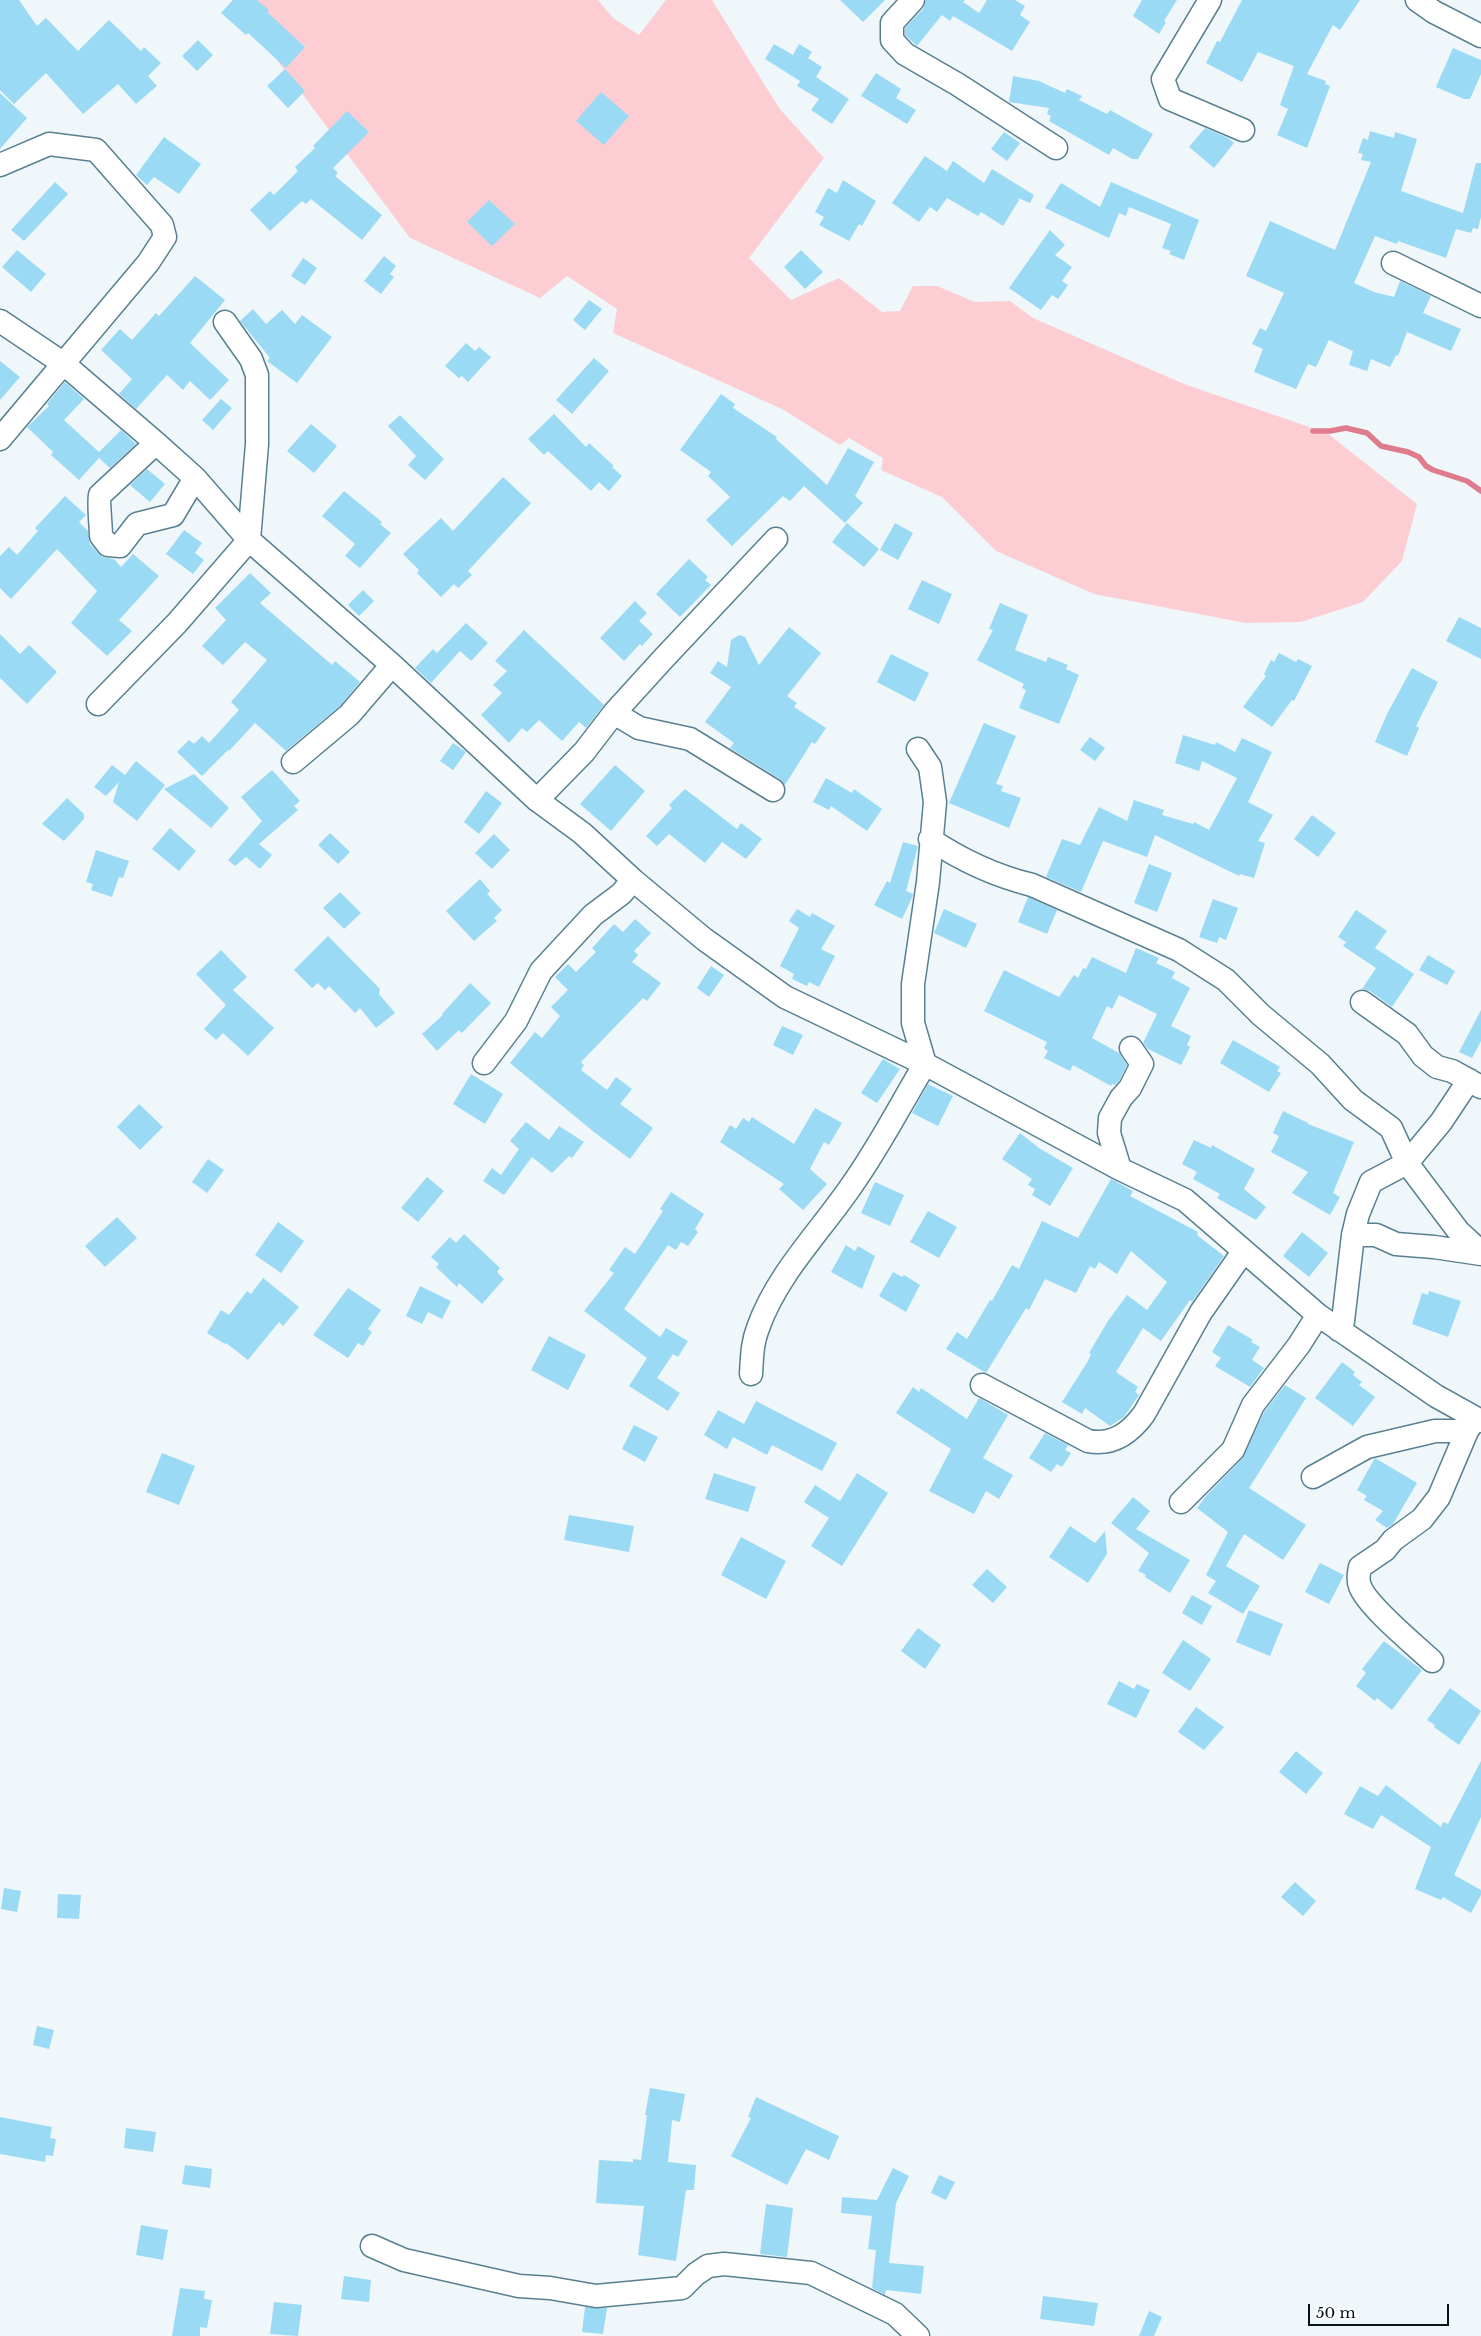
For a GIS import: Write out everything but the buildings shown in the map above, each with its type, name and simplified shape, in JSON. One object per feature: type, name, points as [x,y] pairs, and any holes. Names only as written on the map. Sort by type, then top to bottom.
[{"type":"street","points":[[913,0],[892,23],[892,40],[905,54],[957,84],[1056,148]]},
{"type":"street","points":[[1210,0],[1163,79],[1170,99],[1243,130]]},
{"type":"street","points":[[1417,0],[1434,12],[1481,36]]},
{"type":"street","points":[[0,165],[49,144],[96,150],[162,224],[165,237],[159,249],[0,439]]},
{"type":"street","points":[[1393,263],[1481,306]]},
{"type":"street","points":[[0,321],[64,364],[195,478],[248,540],[392,665],[538,800],[582,833],[633,880],[704,939],[784,997],[925,1064],[1120,1169],[1185,1200],[1318,1315],[1475,1423]]},
{"type":"street","points":[[98,704],[177,623],[248,540],[257,444],[257,375],[251,359],[225,322]]},
{"type":"street","points":[[156,444],[100,495],[98,500],[101,514],[101,536],[108,545],[120,546],[137,524],[173,515],[195,478]]},
{"type":"street","points":[[538,800],[584,752],[614,713],[776,539]]},
{"type":"street","points":[[293,762],[349,715],[392,665]]},
{"type":"street","points":[[614,713],[639,728],[690,739],[773,790]]},
{"type":"street","points":[[751,1374],[753,1346],[757,1330],[769,1301],[822,1223],[852,1185],[925,1064],[913,1023],[913,984],[928,882],[930,839],[935,802],[930,767],[918,749]]},
{"type":"street","points":[[930,839],[954,855],[1014,880],[1032,885],[1179,950],[1200,961],[1226,980],[1260,1015],[1320,1064],[1352,1100],[1391,1128],[1407,1163],[1459,1232],[1481,1253]]},
{"type":"street","points":[[484,1063],[516,1021],[541,971],[593,915],[621,894],[633,880]]},
{"type":"street","points":[[1339,1330],[1343,1321],[1353,1235],[1358,1214],[1371,1182],[1407,1163],[1475,1084],[1452,1070],[1437,1067],[1423,1056],[1407,1034],[1362,1002]]},
{"type":"street","points":[[1120,1169],[1109,1133],[1110,1118],[1142,1064],[1131,1048]]},
{"type":"street","points":[[1353,1235],[1376,1235],[1396,1244],[1481,1253]]},
{"type":"street","points":[[982,1385],[1088,1441],[1099,1443],[1117,1439],[1132,1429],[1144,1414],[1200,1312],[1243,1252]]},
{"type":"street","points":[[1181,1502],[1232,1450],[1253,1405],[1299,1345],[1318,1315]]},
{"type":"street","points":[[1313,1477],[1368,1447],[1475,1423]]},
{"type":"street","points":[[1432,1661],[1378,1610],[1360,1588],[1358,1577],[1360,1566],[1384,1550],[1393,1540],[1422,1519],[1439,1497],[1475,1423]]},
{"type":"street","points":[[372,2246],[404,2260],[518,2286],[550,2288],[596,2296],[682,2288],[696,2274],[708,2266],[724,2264],[811,2273],[894,2314],[918,2336]]},
{"type":"shaded area","points":[[232,0],[598,0],[613,18],[639,35],[666,0],[712,0],[779,108],[824,158],[749,258],[791,300],[839,278],[882,312],[900,311],[913,286],[937,286],[975,302],[1010,301],[1033,318],[1184,384],[1327,433],[1417,504],[1402,561],[1363,602],[1301,622],[1246,623],[1094,594],[996,551],[942,497],[881,470],[883,458],[849,438],[840,445],[782,409],[613,333],[617,309],[567,276],[540,298],[410,238]]},
{"type":"waterway","points":[[1313,431],[1330,431],[1346,428],[1367,433],[1381,446],[1408,452],[1419,457],[1426,466],[1433,470],[1467,481],[1481,491]]}]
